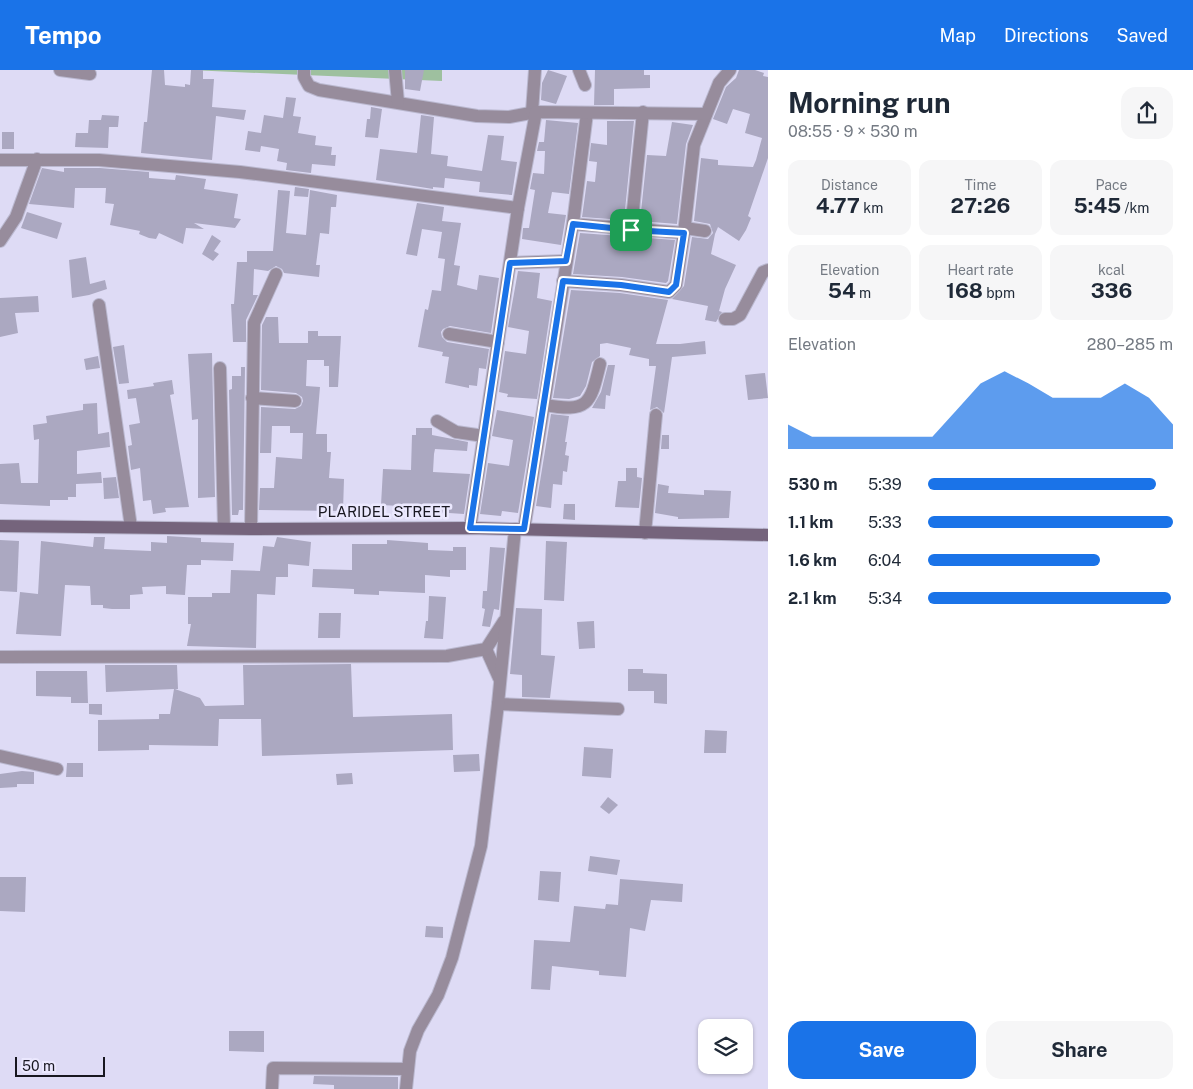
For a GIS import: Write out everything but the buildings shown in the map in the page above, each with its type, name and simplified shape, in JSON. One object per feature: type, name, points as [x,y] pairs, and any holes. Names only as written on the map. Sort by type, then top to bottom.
[{"type":"street","points":[[60,70],[90,74]]},
{"type":"street","points":[[304,70],[304,77],[309,86],[319,90],[477,116],[509,117],[534,112],[706,114]]},
{"type":"street","points":[[395,70],[398,102]]},
{"type":"street","points":[[470,528],[534,112],[535,70]]},
{"type":"street","points":[[579,70],[585,85]]},
{"type":"street","points":[[563,281],[621,285],[669,292],[676,285],[694,145],[719,82],[730,70]]},
{"type":"street","points":[[406,1089],[410,1050],[438,995],[452,958],[481,846],[506,618],[520,529],[544,405],[573,224],[587,112]]},
{"type":"street","points":[[631,230],[643,112]]},
{"type":"street","points":[[0,160],[99,160],[240,172],[518,208]]},
{"type":"street","points":[[0,241],[16,217],[37,160]]},
{"type":"street","points":[[573,224],[631,230],[705,231]]},
{"type":"street","points":[[510,263],[566,261]]},
{"type":"street","points":[[725,319],[733,319],[740,316],[763,272],[768,270]]},
{"type":"street","points":[[251,529],[255,318],[276,274]]},
{"type":"street","points":[[99,305],[131,527]]},
{"type":"street","points":[[450,334],[498,342]]},
{"type":"street","points":[[544,405],[575,409],[583,405],[594,388],[600,364]]},
{"type":"street","points":[[220,368],[224,528]]},
{"type":"street","points":[[252,398],[295,401]]},
{"type":"street","points":[[645,533],[656,415]]},
{"type":"street","points":[[437,421],[456,432],[484,436]]},
{"type":"street","name":"PLARIDEL STREET","points":[[0,526],[251,529],[470,528],[768,535]]},
{"type":"street","points":[[0,657],[413,658],[447,656],[486,649],[506,618]]},
{"type":"street","points":[[486,649],[500,681]]},
{"type":"street","points":[[498,704],[618,709]]},
{"type":"street","points":[[0,756],[57,768]]},
{"type":"street","points":[[272,1087],[273,1068],[408,1069]]},
{"type":"green space","points":[[190,70],[442,70],[442,81]]},
{"type":"route","points":[[573,224],[631,230],[684,233],[676,285],[669,292],[662,292],[621,285],[563,281],[524,529],[470,528],[510,263],[566,261],[573,224]]}]
